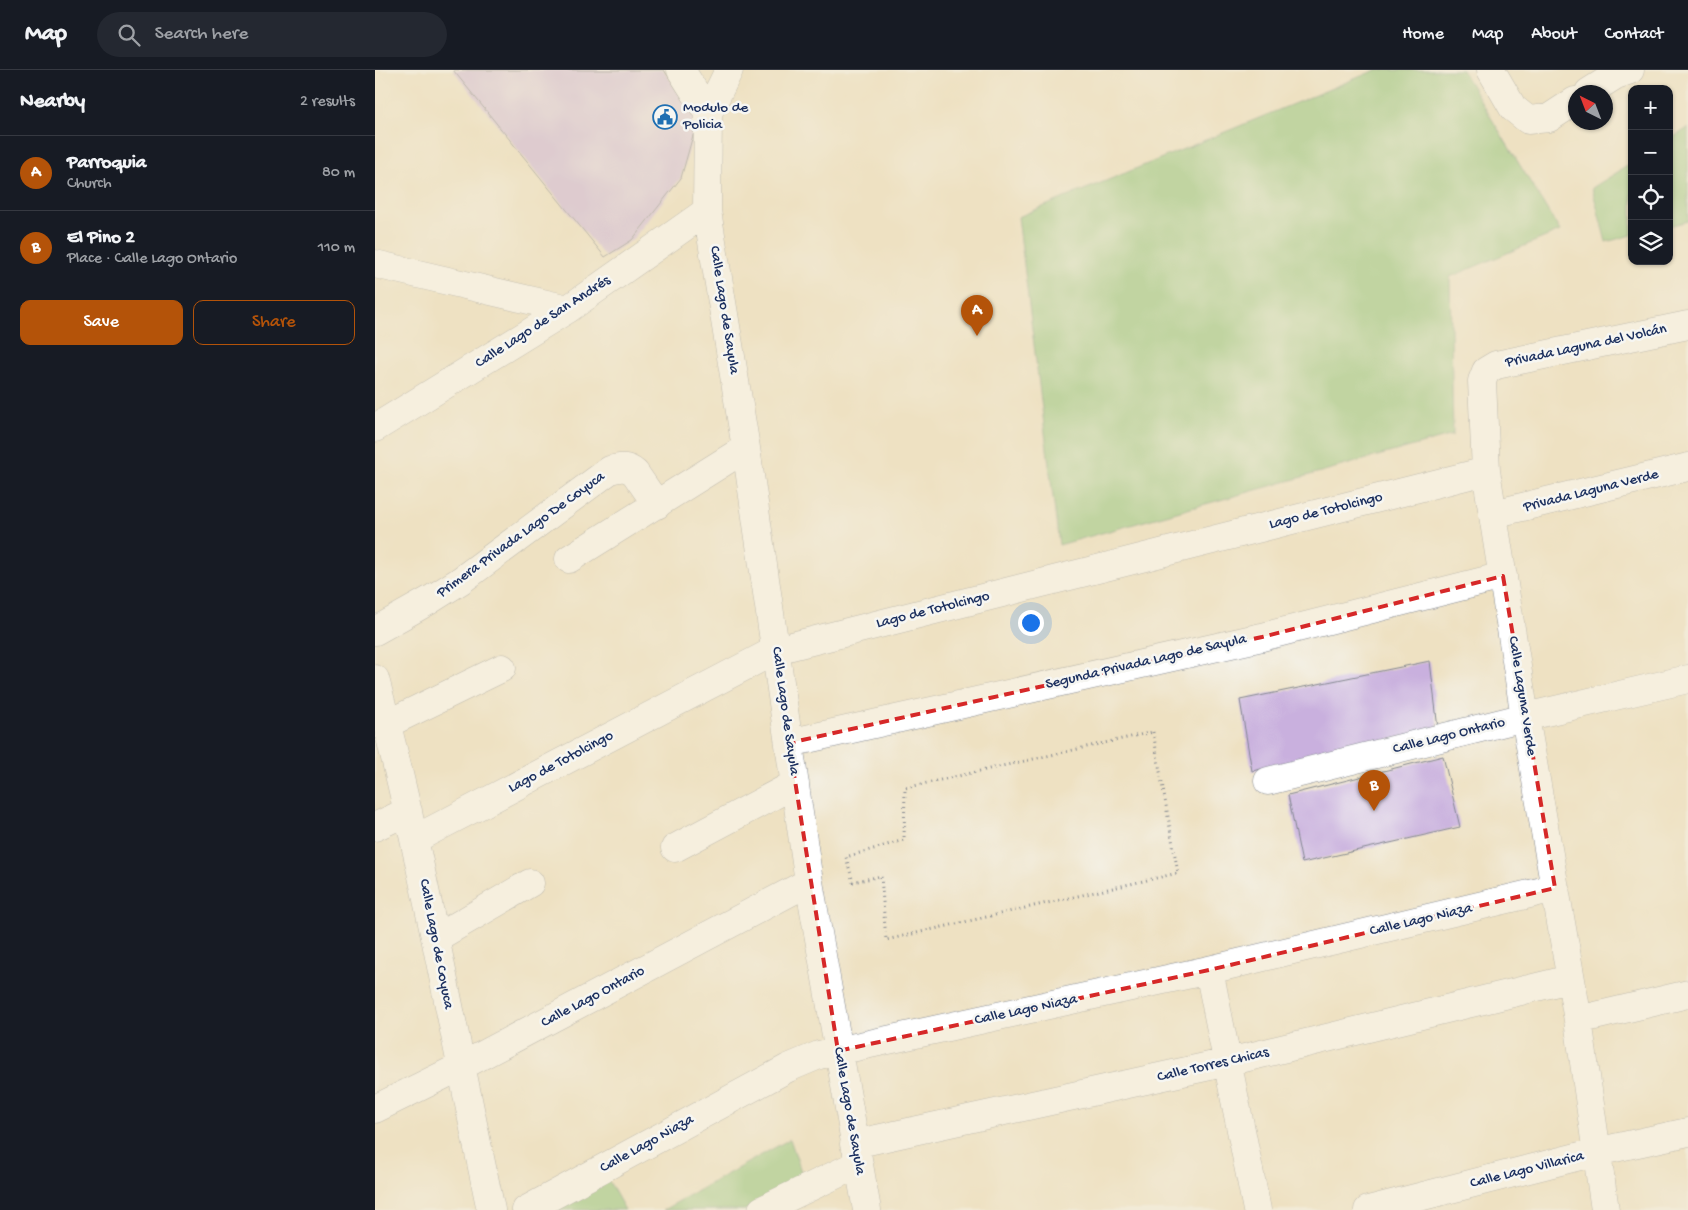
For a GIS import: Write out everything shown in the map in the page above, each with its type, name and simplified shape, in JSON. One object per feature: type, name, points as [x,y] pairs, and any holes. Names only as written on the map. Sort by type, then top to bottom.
[{"type":"street","points":[[681,70],[708,113]]},
{"type":"street","points":[[708,113],[729,70]]},
{"type":"street","points":[[1491,70],[1513,108],[1528,120],[1549,118],[1568,106]]},
{"type":"street","points":[[1601,85],[1630,70]]},
{"type":"street","name":"Calle Lago de Sayula","points":[[708,113],[707,211],[746,448],[809,882],[867,1210]]},
{"type":"street","name":"Calle Lago de San Andrés","points":[[375,428],[568,309],[707,211]]},
{"type":"street","points":[[375,264],[568,309]]},
{"type":"street","name":"Privada Laguna del Volcán","points":[[1485,372],[1496,364],[1688,324]]},
{"type":"street","name":"Calle Laguna Verde","points":[[1485,372],[1482,382],[1487,471],[1493,514],[1525,717],[1578,1020],[1605,1210]]},
{"type":"street","points":[[569,559],[746,448]]},
{"type":"street","name":"Privada Laguna Verde","points":[[1493,514],[1688,467]]},
{"type":"street","name":"Primera Privada Lago De Coyuca","points":[[375,631],[460,581],[610,470],[631,469],[657,505]]},
{"type":"street","name":"Lago de Totolcingo","points":[[415,839],[776,650],[1487,471]]},
{"type":"street","name":"Segunda Privada Lago de Sayula","points":[[789,743],[1252,639],[1503,576]]},
{"type":"street","points":[[387,724],[502,668]]},
{"type":"street","name":"Calle Lago de Coyuca","points":[[375,679],[415,839],[491,1210]]},
{"type":"street","name":"Calle Lago Ontario","points":[[1269,781],[1525,717],[1688,679]]},
{"type":"street","points":[[675,848],[795,784]]},
{"type":"street","points":[[375,828],[408,811]]},
{"type":"street","name":"Calle Lago Ontario","points":[[375,1109],[461,1067],[809,882]]},
{"type":"street","points":[[436,938],[530,883]]},
{"type":"street","name":"Calle Lago Niaza","points":[[525,1210],[787,1068],[811,1058],[1209,970],[1555,888]]},
{"type":"street","points":[[1209,970],[1257,1210]]},
{"type":"street","name":"Calle Torres Chicas","points":[[762,1210],[856,1154],[1570,979]]},
{"type":"street","points":[[1578,1020],[1688,994]]},
{"type":"street","name":"Calle Lago Villarica","points":[[1368,1210],[1596,1152],[1688,1132]]},
{"type":"path","points":[[1153,732],[1179,873],[886,940],[881,876],[853,882],[846,856],[904,840],[905,788],[1153,732]]},
{"type":"highlighted area","points":[[1503,576],[1555,888],[1209,970],[838,1051],[789,743],[1262,637]]},
{"type":"green space","points":[[1376,70],[1462,70],[1560,231],[1450,277],[1453,435],[1059,545],[1018,217]]},
{"type":"green space","points":[[1688,128],[1688,221],[1673,225],[1673,175],[1673,137]]},
{"type":"green space","points":[[1628,166],[1628,236],[1606,242],[1592,188]]},
{"type":"green space","points":[[790,1139],[804,1180],[745,1210],[663,1210]]},
{"type":"green space","points":[[607,1178],[625,1210],[549,1210]]},
{"type":"building","points":[[453,70],[664,70],[697,121],[681,178],[632,240],[605,257]]},
{"type":"building","points":[[1430,661],[1438,729],[1252,771],[1240,700]]},
{"type":"building","points":[[1443,756],[1460,827],[1302,863],[1288,795]]},
{"type":"place","name":"Modulo de Policia","points":[[665,117]]},
{"type":"place","name":"Parroquia","points":[[977,336]]},
{"type":"place","name":"El Pino 2","points":[[1374,811]]}]
